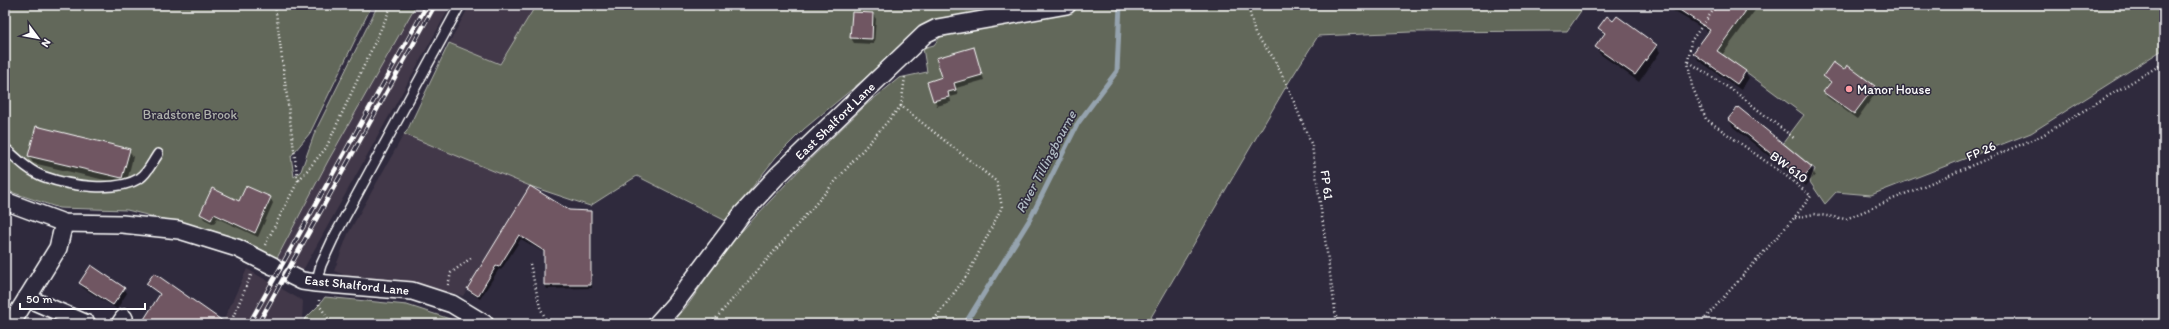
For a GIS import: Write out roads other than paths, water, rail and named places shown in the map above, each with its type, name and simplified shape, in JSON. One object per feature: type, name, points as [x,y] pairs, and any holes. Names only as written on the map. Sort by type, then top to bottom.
[{"type":"street","name":"East Shalford Lane","points":[[657,324],[674,305],[742,214],[777,176],[925,34],[937,28],[1067,5]]},
{"type":"street","name":"East Shalford Lane","points":[[5,201],[64,223],[122,224],[179,230],[237,248],[302,281],[412,291],[452,304],[486,324]]},
{"type":"street","points":[[11,324],[58,248],[64,223]]},
{"type":"street","points":[[27,298],[87,324]]},
{"type":"lane","points":[[316,283],[321,265],[339,226],[460,5]]},
{"type":"lane","points":[[5,148],[16,158],[44,176],[95,187],[119,187],[141,178],[158,154]]},
{"type":"waterway","name":"River Tillingbourne","points":[[965,324],[1030,219],[1078,123],[1117,71],[1120,5]]},
{"type":"railway","points":[[249,324],[427,5]]},
{"type":"railway","points":[[258,324],[435,5]]},
{"type":"place","name":"Manor House","points":[[1849,89]]},
{"type":"park label","name":"Bradstone Brook","points":[[190,114]]}]
